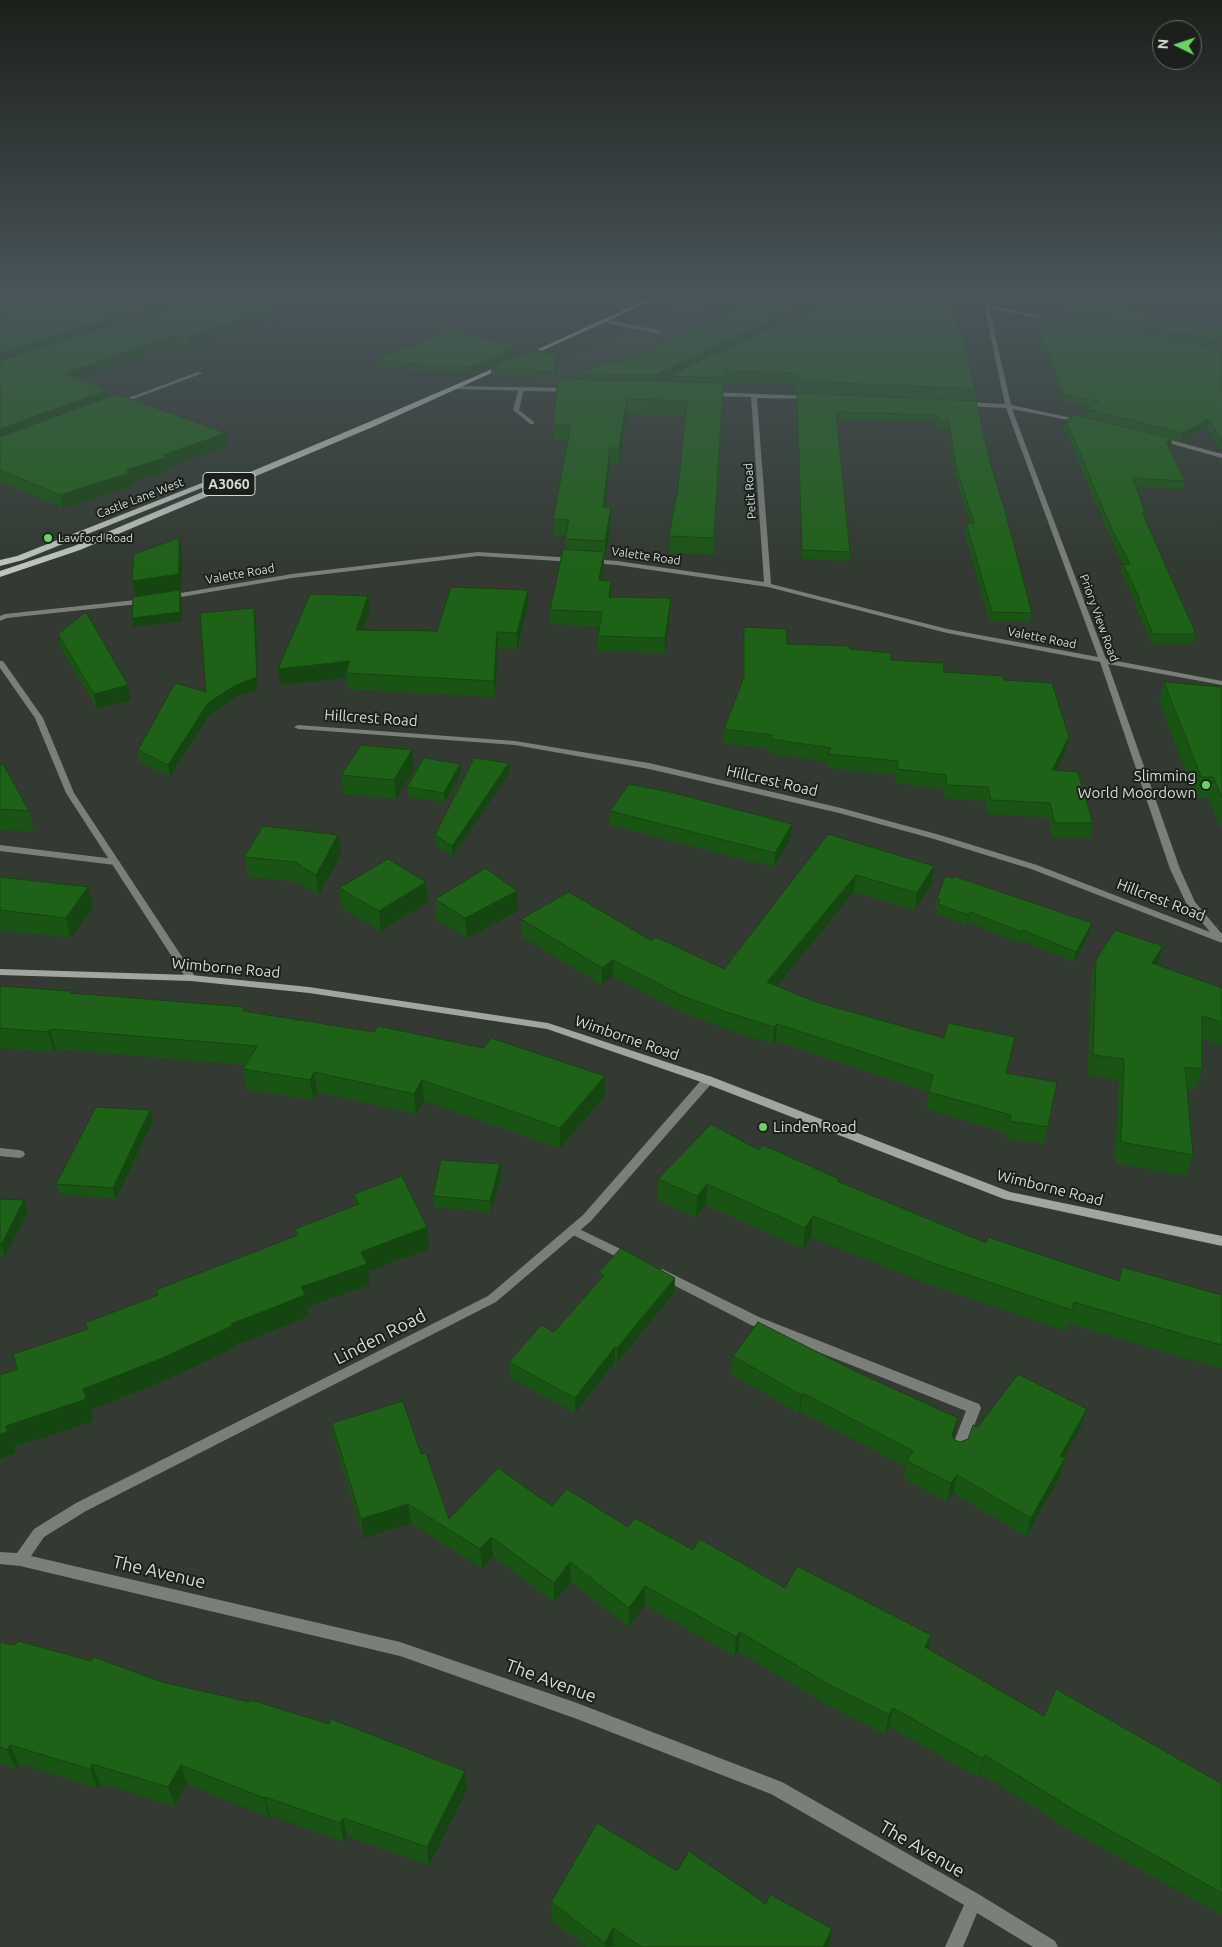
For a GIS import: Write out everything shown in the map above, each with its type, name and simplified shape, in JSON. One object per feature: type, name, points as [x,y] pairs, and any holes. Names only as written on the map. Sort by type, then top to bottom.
[{"type":"main road","name":"Castle Lane West","points":[[0,563],[20,558],[456,388]]},
{"type":"main road","name":"Castle Lane West","points":[[0,574],[77,548],[456,388]]},
{"type":"street","points":[[112,406],[163,387]]},
{"type":"street","name":"Priory View Road","points":[[1004,387],[1008,406],[1103,661],[1174,869],[1191,903],[1220,938]]},
{"type":"street","points":[[456,388],[578,390]]},
{"type":"street","points":[[521,389],[516,410],[532,423]]},
{"type":"street","points":[[704,393],[812,398]]},
{"type":"street","name":"Petit Road","points":[[754,396],[768,585]]},
{"type":"street","points":[[959,404],[1008,406],[1091,422]]},
{"type":"street","points":[[1156,438],[1222,456]]},
{"type":"street","name":"Valette Road","points":[[0,620],[5,616],[148,601],[292,576],[478,554],[617,563],[768,585],[947,632],[1222,683]]},
{"type":"street","points":[[0,663],[39,718],[70,793],[191,978]]},
{"type":"street","name":"Hillcrest Road","points":[[298,727],[515,743],[649,766],[841,811],[937,837],[1034,867],[1220,938]]},
{"type":"street","points":[[0,848],[115,862]]},
{"type":"street","name":"Wimborne Road","points":[[0,972],[191,978],[309,990],[548,1026],[708,1080],[1008,1196],[1222,1241]]},
{"type":"street","name":"Linden Road","points":[[20,1560],[39,1533],[81,1507],[492,1299],[587,1218],[708,1080]]},
{"type":"street","points":[[0,1152],[19,1154]]},
{"type":"street","points":[[573,1230],[755,1321],[974,1408],[957,1452]]},
{"type":"street","name":"The Avenue","points":[[0,1558],[20,1560],[400,1649],[577,1711],[776,1788],[974,1901],[1049,1947]]},
{"type":"street","points":[[954,1947],[974,1901]]},
{"type":"building","points":[[0,387],[99,387],[108,390],[0,429]]},
{"type":"building","points":[[557,387],[723,387],[714,538],[669,536],[678,488],[687,401],[627,399],[619,448],[610,448],[603,507],[611,507],[605,541],[565,539],[569,520],[553,519],[571,425],[553,425]]},
{"type":"building","points":[[927,387],[975,387],[975,389]]},
{"type":"building","points":[[1062,387],[1222,387],[1222,442],[1209,419],[1183,433],[1086,409],[1099,402],[1065,394]]},
{"type":"building","points":[[797,393],[976,401],[991,466],[1004,507],[1032,613],[992,612],[966,523],[974,523],[956,467],[949,421],[939,421],[937,415],[836,412],[850,552],[802,550]]},
{"type":"building","points":[[117,394],[226,433],[163,455],[167,457],[126,470],[132,472],[60,495],[0,470],[0,437]]},
{"type":"building","points":[[1075,415],[1172,438],[1166,442],[1185,481],[1133,478],[1145,512],[1142,512],[1196,634],[1153,634],[1138,599],[1140,599],[1123,564],[1130,564],[1113,532],[1066,420]]},
{"type":"building","points":[[179,538],[179,574],[132,581],[134,554]]},
{"type":"building","points":[[563,549],[604,552],[599,580],[611,581],[609,597],[671,598],[665,638],[598,636],[602,612],[550,610]]},
{"type":"building","points":[[451,587],[528,590],[517,633],[497,632],[494,681],[346,673],[350,661],[278,669],[310,594],[368,596],[356,630],[437,631]]},
{"type":"building","points":[[180,590],[180,612],[132,618],[133,597]]},
{"type":"building","points":[[254,608],[257,677],[234,686],[208,703],[168,765],[138,750],[175,683],[206,692],[200,613]]},
{"type":"building","points":[[86,612],[128,685],[94,694],[58,634]]},
{"type":"building","points":[[744,627],[786,629],[787,644],[849,646],[850,649],[891,653],[891,660],[943,663],[944,672],[1003,676],[1004,680],[1052,683],[1069,737],[1052,770],[1078,772],[1093,823],[1055,823],[1050,803],[991,800],[988,787],[947,785],[946,775],[897,769],[898,761],[828,754],[831,748],[771,739],[772,735],[724,729],[744,677]]},
{"type":"building","points":[[1164,682],[1222,687],[1222,797],[1213,777],[1201,777]]},
{"type":"building","points":[[361,745],[412,750],[394,780],[341,775]]},
{"type":"building","points":[[424,758],[460,764],[444,793],[407,787]]},
{"type":"building","points":[[474,758],[509,763],[452,846],[435,835]]},
{"type":"building","points":[[3,764],[29,811],[0,809],[0,765]]},
{"type":"building","points":[[629,784],[670,792],[792,824],[775,853],[610,811]]},
{"type":"building","points":[[263,826],[338,835],[316,875],[295,862],[244,857]]},
{"type":"building","points":[[828,834],[934,866],[917,893],[856,875],[767,982],[813,1001],[944,1038],[948,1023],[1015,1037],[1006,1073],[1057,1082],[1048,1127],[1010,1121],[1011,1115],[929,1092],[933,1075],[777,1024],[774,1027],[726,1012],[680,995],[613,960],[602,968],[521,919],[569,892],[652,941],[656,937],[724,969]]},
{"type":"building","points":[[388,859],[426,882],[379,911],[339,888]]},
{"type":"building","points":[[486,868],[517,891],[465,918],[435,899]]},
{"type":"building","points":[[945,876],[953,878],[954,876],[1092,923],[1076,952],[1023,930],[1022,932],[970,912],[968,915],[938,904],[940,900],[937,899]]},
{"type":"building","points":[[0,877],[88,887],[66,918],[0,910]]},
{"type":"building","points":[[1115,930],[1163,946],[1152,963],[1222,988],[1222,1022],[1202,1016],[1202,1069],[1185,1067],[1193,1155],[1121,1142],[1124,1059],[1093,1055],[1096,960]]},
{"type":"building","points":[[0,986],[245,1007],[243,1011],[374,1032],[378,1026],[483,1048],[491,1038],[605,1076],[560,1128],[422,1080],[414,1094],[314,1072],[310,1080],[243,1069],[257,1046],[50,1029],[48,1032],[0,1028]]},
{"type":"building","points":[[96,1107],[150,1110],[113,1188],[56,1184]]},
{"type":"building","points":[[711,1124],[759,1150],[763,1145],[839,1179],[837,1181],[986,1243],[988,1237],[1119,1281],[1122,1267],[1222,1295],[1222,1345],[1074,1302],[1072,1310],[933,1263],[813,1216],[805,1228],[707,1184],[697,1196],[658,1179]]},
{"type":"building","points":[[441,1160],[500,1164],[490,1201],[433,1196]]},
{"type":"building","points":[[402,1176],[427,1227],[361,1252],[367,1264],[301,1287],[305,1295],[231,1324],[232,1326],[160,1359],[83,1389],[86,1399],[6,1426],[7,1432],[0,1434],[0,1375],[17,1369],[13,1354],[88,1329],[85,1323],[158,1295],[156,1290],[298,1235],[295,1229],[359,1204],[354,1194]]},
{"type":"building","points":[[0,1199],[24,1200],[1,1245],[0,1245]]},
{"type":"building","points":[[621,1248],[675,1278],[617,1348],[615,1347],[575,1398],[509,1362],[541,1325],[554,1332],[604,1275],[599,1272]]},
{"type":"building","points":[[758,1322],[857,1372],[958,1418],[952,1435],[955,1440],[960,1442],[968,1439],[973,1425],[978,1427],[1018,1374],[1087,1409],[1060,1456],[1065,1458],[1031,1518],[957,1475],[951,1483],[907,1461],[913,1451],[803,1393],[801,1395],[733,1356]]},
{"type":"building","points":[[403,1401],[421,1454],[426,1453],[449,1519],[498,1468],[552,1506],[567,1489],[628,1527],[635,1518],[693,1550],[700,1539],[785,1588],[797,1566],[931,1635],[925,1647],[1044,1716],[1056,1689],[1222,1784],[1222,1893],[1074,1810],[985,1755],[983,1759],[893,1708],[889,1715],[831,1686],[740,1632],[736,1637],[645,1586],[629,1608],[570,1562],[554,1583],[491,1537],[480,1549],[408,1504],[361,1519],[332,1423]]},
{"type":"building","points":[[18,1641],[91,1661],[94,1657],[162,1682],[250,1702],[251,1700],[329,1724],[331,1719],[465,1771],[427,1847],[343,1818],[340,1823],[264,1798],[181,1765],[168,1787],[92,1764],[90,1769],[10,1745],[7,1750],[0,1747],[0,1642],[15,1645]]},
{"type":"building","points":[[597,1823],[677,1871],[689,1851],[766,1904],[770,1894],[832,1929],[823,1947],[642,1947],[613,1928],[605,1943],[551,1902]]},
{"type":"place","name":"Lawford Road","points":[[48,538]]},
{"type":"place","name":"Slimming World Moordown","points":[[1206,785]]},
{"type":"place","name":"Linden Road","points":[[763,1127]]}]
